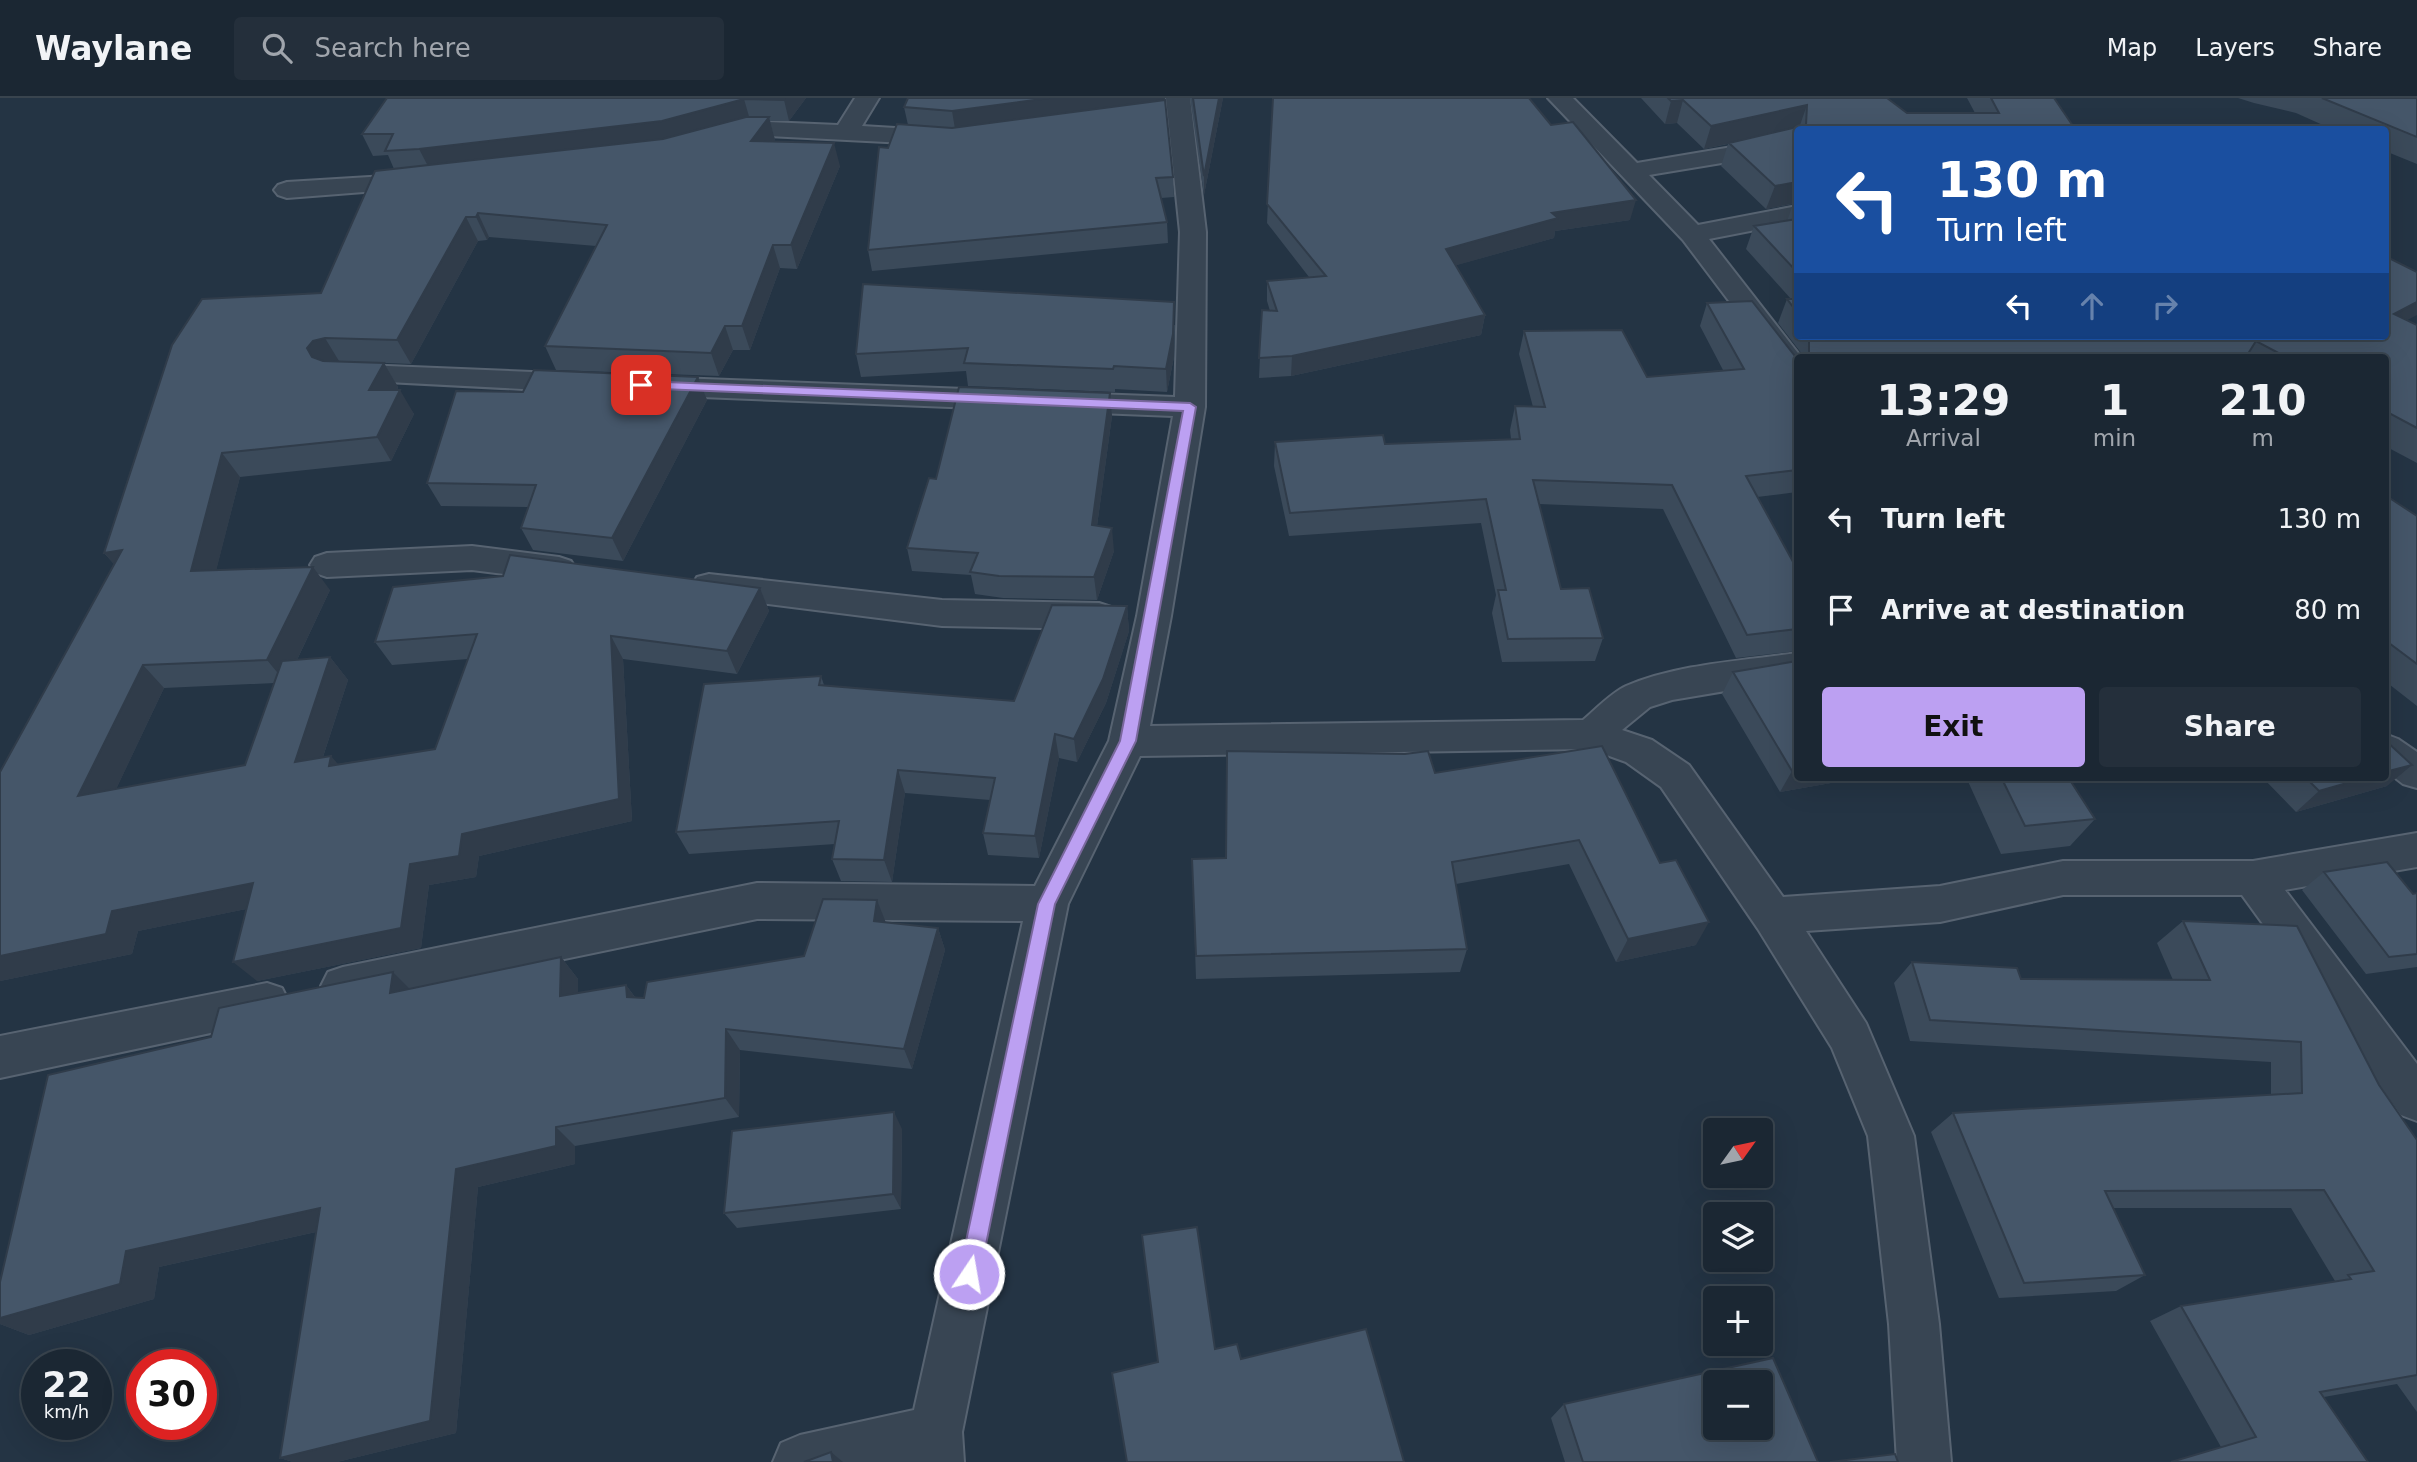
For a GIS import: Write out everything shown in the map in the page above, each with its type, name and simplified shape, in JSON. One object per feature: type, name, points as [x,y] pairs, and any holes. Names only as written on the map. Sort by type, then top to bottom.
[{"type":"street","points":[[847,131],[867,98]]},
{"type":"street","points":[[1560,98],[1692,234],[1794,368]]},
{"type":"street","points":[[800,1462],[937,1447],[1047,904],[1128,741],[1154,617],[1190,407],[1193,232],[1171,105]]},
{"type":"street","points":[[700,145],[751,130],[847,131],[967,138]]},
{"type":"street","points":[[1631,171],[1740,153],[1794,138]]},
{"type":"street","points":[[287,190],[443,179]]},
{"type":"street","points":[[1692,234],[1794,215]]},
{"type":"street","points":[[339,373],[1190,407]]},
{"type":"street","points":[[327,565],[472,558],[596,573]]},
{"type":"street","points":[[679,583],[942,613],[1154,617]]},
{"type":"street","points":[[1591,734],[1637,697],[1672,686],[1794,666]]},
{"type":"street","points":[[1637,697],[1639,751]]},
{"type":"street","points":[[1128,741],[1591,734],[1639,751],[1675,776],[1773,916],[1850,1037],[1891,1136],[1914,1324],[1924,1462]]},
{"type":"street","points":[[2389,752],[2417,773]]},
{"type":"street","points":[[1773,916],[1940,904],[2063,878],[2253,878],[2417,850]]},
{"type":"street","points":[[2253,878],[2417,1100]]},
{"type":"street","points":[[0,1056],[757,901],[1047,904]]},
{"type":"building","points":[[387,98],[785,98],[744,99],[662,121],[385,151],[393,134],[362,134]]},
{"type":"building","points":[[908,98],[1049,98],[952,111],[904,107]]},
{"type":"building","points":[[1193,98],[1219,98],[1204,176]]},
{"type":"building","points":[[1273,98],[1529,98],[1551,125],[1573,122],[1636,200],[1552,213],[1558,218],[1446,249],[1485,315],[1292,356],[1259,358],[1262,310],[1277,311],[1267,281],[1326,276],[1267,204]]},
{"type":"building","points":[[1668,98],[1887,98],[1907,113],[1999,113],[1991,98],[2054,98],[2073,126],[1802,126],[1806,125],[1807,105],[1711,126],[1683,100],[1671,101]]},
{"type":"building","points":[[2322,98],[2417,98],[2417,137]]},
{"type":"building","points":[[1165,100],[1173,177],[1156,178],[1167,222],[868,250],[879,147],[888,148],[897,124],[952,128]]},
{"type":"building","points":[[746,117],[769,117],[751,141],[834,143],[791,245],[773,245],[742,326],[725,326],[711,353],[545,346],[607,225],[478,213],[476,217],[466,217],[397,340],[325,338],[313,341],[307,348],[312,357],[323,361],[384,363],[369,390],[400,390],[377,437],[222,453],[191,571],[313,567],[267,660],[143,665],[78,796],[245,765],[282,661],[330,657],[295,762],[331,756],[329,766],[435,749],[477,634],[375,642],[393,587],[503,576],[510,555],[760,588],[727,651],[611,636],[619,799],[462,834],[459,856],[410,864],[401,928],[233,962],[253,883],[112,911],[106,934],[0,956],[0,772],[122,550],[104,553],[172,345],[202,299],[321,293],[375,171],[663,139]]},
{"type":"building","points":[[1794,128],[1794,183],[1775,186],[1729,143]]},
{"type":"building","points":[[1794,219],[1794,269],[1754,226]]},
{"type":"building","points":[[2389,258],[2417,272],[2417,302],[2394,314],[2417,325],[2417,428],[2389,413],[2389,354],[2280,354],[2256,341],[2248,354],[1809,354],[1809,340],[2389,340]]},
{"type":"building","points":[[863,284],[1174,302],[1173,334],[1166,369],[964,363],[968,348],[856,354]]},
{"type":"building","points":[[1787,299],[1794,299],[1794,308]]},
{"type":"building","points":[[1752,301],[1794,355],[1794,470],[1746,476],[1794,564],[1794,629],[1747,635],[1672,485],[1533,480],[1561,589],[1589,588],[1603,638],[1508,639],[1498,590],[1506,590],[1486,499],[1290,513],[1275,442],[1383,435],[1385,444],[1520,439],[1515,406],[1545,407],[1524,331],[1622,330],[1647,377],[1744,369],[1707,303]]},
{"type":"building","points":[[534,370],[698,377],[612,538],[521,528],[536,485],[427,483],[456,391],[523,392]]},
{"type":"building","points":[[959,387],[1110,393],[1092,525],[1112,528],[1094,577],[999,576],[970,572],[978,553],[907,548],[929,478],[936,479]]},
{"type":"building","points":[[2389,498],[2417,516],[2417,664],[2389,643]]},
{"type":"building","points":[[1052,605],[1127,606],[1103,679],[1074,739],[1055,734],[1035,836],[983,833],[995,778],[898,770],[884,860],[832,859],[839,821],[676,832],[704,684],[821,676],[819,685],[1014,701]]},
{"type":"building","points":[[1794,662],[1794,771],[1792,771],[1733,672]]},
{"type":"building","points":[[2389,744],[2412,765],[2389,771]]},
{"type":"building","points":[[1602,746],[1660,863],[1676,860],[1709,922],[1628,939],[1579,840],[1452,862],[1467,949],[1196,956],[1192,859],[1226,858],[1227,751],[1405,754],[1428,751],[1435,773]]},
{"type":"building","points":[[2003,781],[2071,781],[2095,819],[2025,826]]},
{"type":"building","points":[[2309,781],[2354,781],[2319,791]]},
{"type":"building","points":[[2387,862],[2413,894],[2417,893],[2417,954],[2389,957],[2324,872]]},
{"type":"building","points":[[823,899],[877,900],[874,921],[938,928],[904,1049],[726,1029],[725,1098],[556,1127],[556,1146],[456,1169],[430,1421],[280,1458],[320,1208],[126,1251],[120,1284],[0,1318],[0,1282],[48,1075],[211,1037],[219,1008],[393,972],[390,993],[561,957],[560,996],[626,985],[627,997],[644,998],[647,982],[804,956]]},
{"type":"building","points":[[2183,921],[2297,926],[2379,1085],[2417,1140],[2417,1375],[2320,1392],[2368,1462],[2171,1462],[2256,1437],[2181,1306],[2351,1279],[2348,1275],[2374,1271],[2324,1190],[2105,1191],[2145,1275],[2024,1283],[1953,1113],[2302,1093],[2301,1042],[1930,1020],[1912,962],[2017,968],[2021,979],[2210,980]]},
{"type":"building","points":[[894,1112],[893,1194],[724,1213],[732,1131]]},
{"type":"building","points":[[1197,1227],[1215,1349],[1237,1344],[1241,1359],[1366,1329],[1404,1462],[1127,1462],[1112,1373],[1158,1362],[1142,1235]]},
{"type":"building","points":[[1773,1358],[1818,1462],[1583,1462],[1564,1404],[1703,1373],[1703,1440],[1773,1440],[1773,1370],[1718,1370]]},
{"type":"building","points":[[831,1452],[833,1462],[804,1462]]},
{"type":"building","points":[[1895,1454],[1898,1462],[1830,1462]]},
{"type":"route","points":[[641,385],[1190,407],[1154,617],[1128,741],[1047,904],[969,1274]]}]
